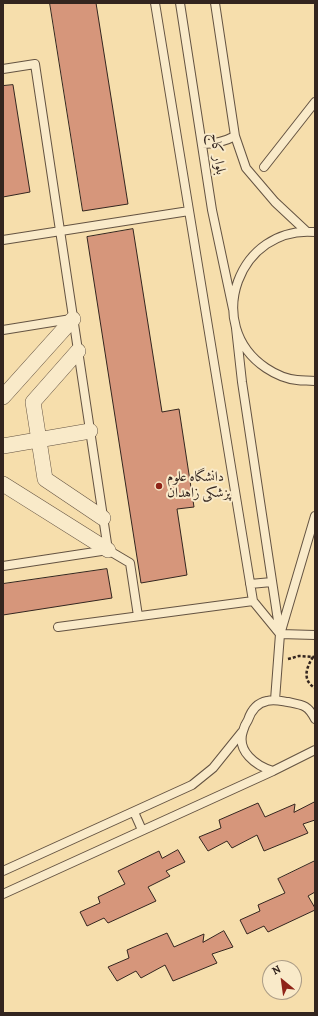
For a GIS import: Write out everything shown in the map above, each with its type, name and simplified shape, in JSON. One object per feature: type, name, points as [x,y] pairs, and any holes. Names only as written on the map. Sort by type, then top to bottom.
[{"type":"street","points":[[3,397],[73,319]]},
{"type":"street","points":[[78,351],[33,402],[45,479],[103,518]]},
{"type":"street","points":[[3,446],[90,431]]},
{"type":"street","points":[[3,484],[108,550]]},
{"type":"lane","points":[[155,3],[253,601],[280,634],[315,635]]},
{"type":"lane","name":"بلوار کاج","points":[[180,3],[212,210],[233,309]]},
{"type":"lane","name":"بلوار کاج","points":[[214,3],[235,136],[246,168],[275,202],[306,231]]},
{"type":"lane","points":[[3,69],[35,64],[108,550]]},
{"type":"lane","points":[[264,167],[315,102]]},
{"type":"lane","points":[[202,144],[214,144],[235,136]]},
{"type":"lane","points":[[3,240],[189,211]]},
{"type":"lane","points":[[276,700],[280,634],[242,382],[233,309],[234,292],[239,276],[248,261],[259,249],[273,240],[289,233],[306,231],[315,232]]},
{"type":"lane","points":[[3,330],[73,319]]},
{"type":"lane","points":[[236,328],[245,347],[259,363],[276,374],[296,380],[315,381]]},
{"type":"lane","points":[[280,634],[315,516]]},
{"type":"lane","points":[[3,566],[108,550],[130,563],[138,616]]},
{"type":"lane","points":[[250,584],[272,582]]},
{"type":"lane","points":[[58,627],[253,601]]},
{"type":"lane","points":[[3,872],[192,785],[213,768],[242,732],[253,710],[266,701],[276,700],[315,707]]},
{"type":"lane","points":[[305,705],[312,712],[315,719]]},
{"type":"lane","points":[[242,732],[242,743],[246,753],[253,762],[262,768],[273,771]]},
{"type":"lane","points":[[3,894],[273,771],[314,749]]},
{"type":"lane","points":[[134,812],[142,830]]},
{"type":"path","points":[[284,660],[299,656],[314,657]]},
{"type":"path","points":[[314,657],[307,666],[307,678],[311,686],[315,688]]},
{"type":"building","points":[[50,3],[96,3],[128,204],[83,211]]},
{"type":"building","points":[[13,85],[30,192],[3,197],[3,86]]},
{"type":"building","points":[[133,229],[162,412],[179,409],[194,507],[177,509],[187,575],[141,583],[87,237]]},
{"type":"building","points":[[107,569],[112,598],[3,615],[3,584]]},
{"type":"building","points":[[315,802],[315,820],[303,824],[308,833],[264,851],[257,835],[232,848],[227,841],[208,851],[199,837],[221,828],[219,820],[258,803],[265,817],[295,804],[294,812]]},
{"type":"building","points":[[178,850],[185,862],[166,871],[170,876],[148,887],[156,901],[108,923],[104,918],[87,926],[80,912],[100,903],[98,897],[125,884],[118,871],[159,851],[162,858]]},
{"type":"building","points":[[315,861],[315,892],[308,896],[315,910],[268,932],[264,926],[247,934],[240,920],[260,911],[258,905],[285,893],[278,879]]},
{"type":"building","points":[[224,931],[233,947],[212,954],[217,963],[173,981],[165,965],[141,978],[136,971],[117,981],[108,967],[129,958],[127,950],[167,933],[174,947],[204,934],[203,942]]},
{"type":"place","name":"دانشگاه علوم پزشکی زاهدان","points":[[159,486]]}]
